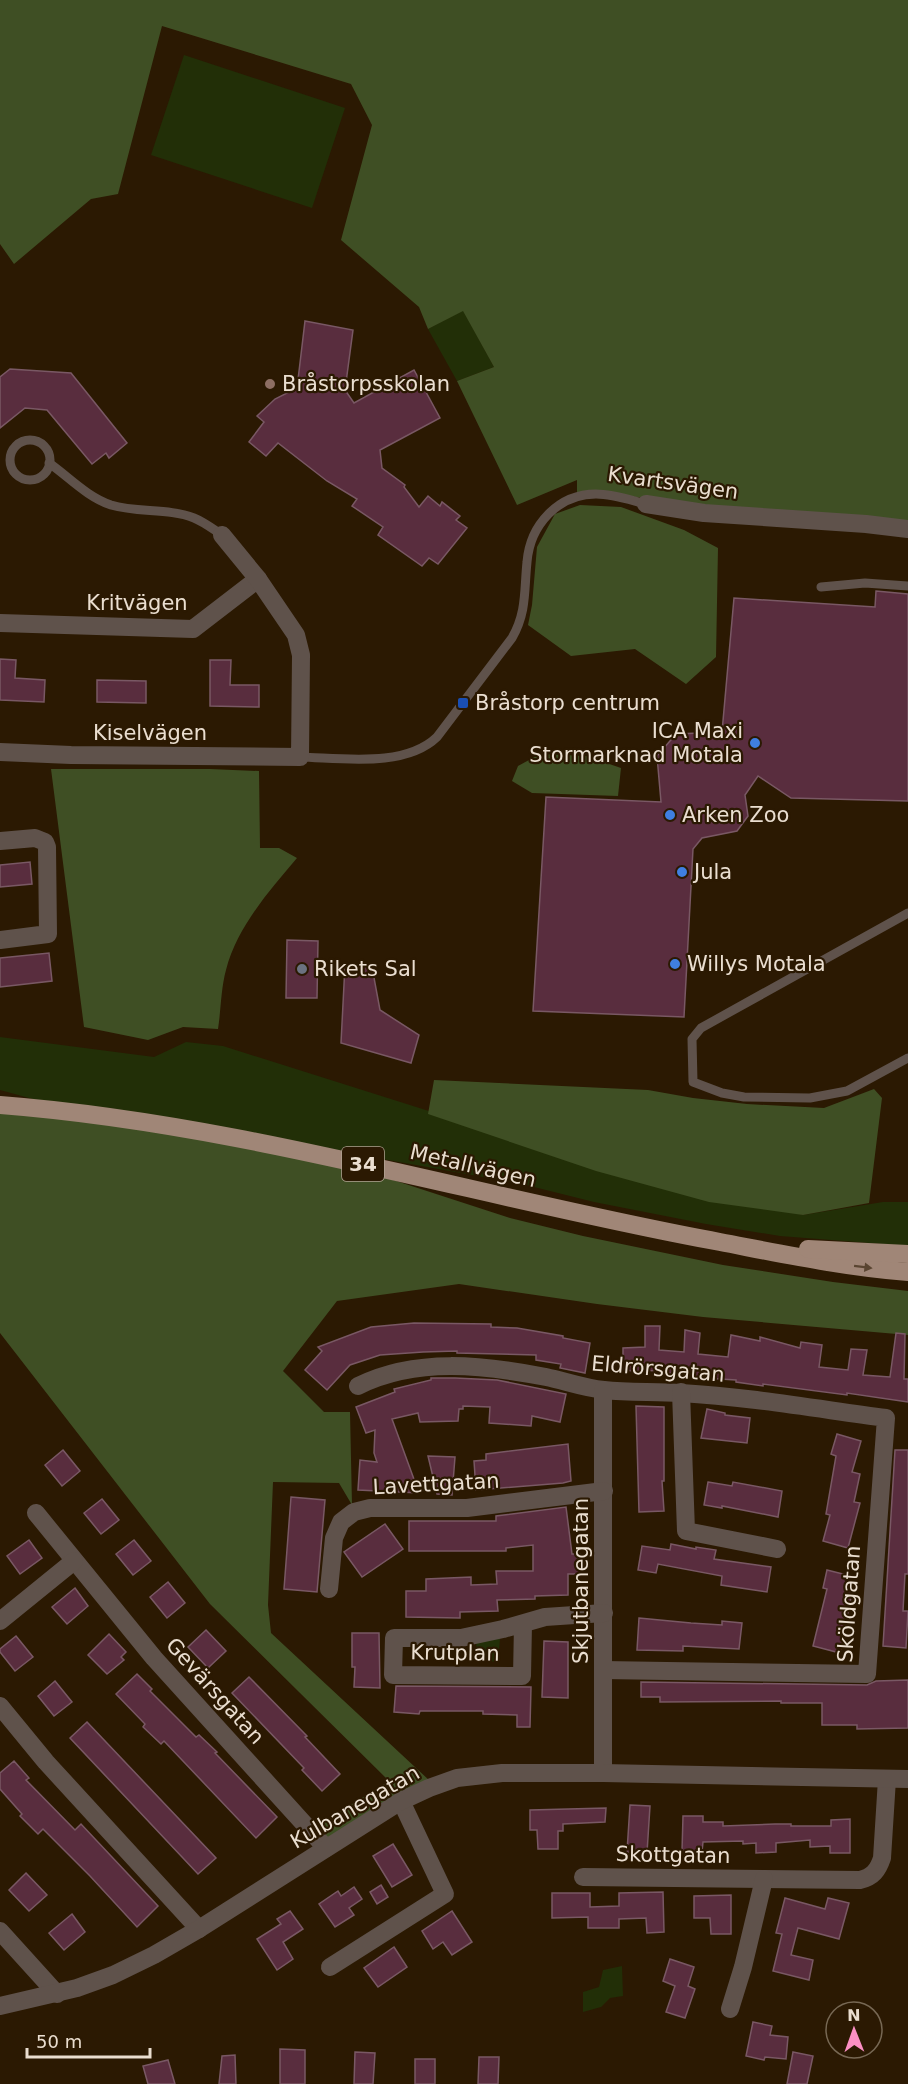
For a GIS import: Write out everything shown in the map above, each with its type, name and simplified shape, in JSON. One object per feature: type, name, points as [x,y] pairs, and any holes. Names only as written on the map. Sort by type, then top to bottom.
[{"type":"main road","name":"Metallvägen","points":[[0,1105],[107,1117],[267,1144],[591,1217],[830,1263],[908,1272]]},
{"type":"main road","name":"Metallvägen","points":[[723,1242],[908,1254]]},
{"type":"street","name":"Kvartsvägen","points":[[646,504],[704,513],[908,529]]},
{"type":"street","points":[[222,535],[292,626],[299,644],[301,655],[300,757]]},
{"type":"street","name":"Kritvägen","points":[[0,623],[193,629],[258,579]]},
{"type":"street","name":"Kiselvägen","points":[[0,752],[300,757]]},
{"type":"street","points":[[0,841],[35,838],[45,842],[47,847],[48,934],[0,940]]},
{"type":"street","name":"Eldrörsgatan","points":[[358,1386],[375,1377],[431,1366],[510,1371],[603,1390],[681,1392],[885,1418]]},
{"type":"street","name":"Skjutbanegatan","points":[[603,1390],[603,1773]]},
{"type":"street","points":[[681,1392],[686,1531],[777,1549]]},
{"type":"street","name":"Sköldgatan","points":[[603,1670],[867,1674],[885,1418]]},
{"type":"street","name":"Lavettgatan","points":[[329,1589],[334,1538],[341,1522],[354,1512],[370,1508],[466,1508],[604,1491]]},
{"type":"street","name":"Gevärsgatan","points":[[36,1513],[154,1658],[326,1848]]},
{"type":"street","points":[[0,1621],[74,1561]]},
{"type":"street","name":"Krutplan","points":[[523,1624],[522,1676],[393,1675],[394,1638],[461,1638],[545,1617],[604,1613]]},
{"type":"street","points":[[0,1706],[46,1762],[199,1929]]},
{"type":"street","name":"Kulbanegatan","points":[[0,2006],[78,1988],[113,1975],[154,1955],[401,1801],[444,1782],[502,1773],[908,1779]]},
{"type":"street","name":"Skottgatan","points":[[583,1877],[860,1880],[873,1875],[879,1868],[882,1858],[887,1779]]},
{"type":"street","points":[[330,1967],[445,1894],[401,1801]]},
{"type":"street","points":[[730,2009],[743,1967],[764,1879]]},
{"type":"street","points":[[0,1931],[57,1994]]},
{"type":"lane","points":[[49,463],[38,478],[25,479],[14,471],[10,459],[15,447],[32,440],[44,445],[48,451],[49,463],[100,501],[125,508],[181,515],[194,519],[222,535]]},
{"type":"lane","name":"Kvartsvägen","points":[[300,757],[397,757],[425,747],[437,737],[513,638],[524,609],[529,547],[537,528],[549,513],[566,500],[588,494],[605,494],[646,504]]},
{"type":"lane","points":[[821,587],[865,584],[908,586]]},
{"type":"lane","points":[[908,913],[701,1028],[692,1039],[693,1082],[722,1093],[744,1097],[810,1098],[847,1091],[908,1058]]},
{"type":"green space","points":[[0,0],[908,0],[908,527],[577,492],[577,480],[517,505],[457,381],[494,367],[463,311],[428,329],[419,307],[341,240],[372,125],[351,84],[162,26],[118,194],[91,199],[14,264],[0,244]]},
{"type":"green space","points":[[184,55],[345,108],[312,208],[151,155]]},
{"type":"green space","points":[[463,310],[494,367],[457,381],[428,329]]},
{"type":"green space","points":[[580,505],[621,507],[684,530],[718,548],[716,657],[686,684],[635,649],[571,656],[528,625],[537,547],[555,514]]},
{"type":"green space","points":[[540,754],[586,756],[621,768],[618,796],[532,793],[512,781],[518,766]]},
{"type":"green space","points":[[51,769],[259,771],[260,848],[279,848],[297,858],[255,910],[231,954],[224,977],[218,1029],[183,1027],[148,1040],[84,1027]]},
{"type":"green space","points":[[0,1037],[154,1057],[186,1042],[223,1046],[432,1112],[803,1215],[883,1202],[908,1202],[908,1246],[780,1236],[706,1224],[594,1202],[522,1184],[264,1138],[73,1110],[0,1090]]},
{"type":"green space","points":[[434,1080],[648,1090],[747,1104],[824,1108],[874,1089],[882,1098],[869,1203],[803,1215],[709,1202],[596,1171],[428,1114]]},
{"type":"green space","points":[[0,1112],[264,1138],[510,1218],[583,1236],[723,1265],[908,1291],[908,1335],[703,1317],[459,1284],[337,1301],[283,1371],[324,1412],[350,1412],[352,1505],[339,1483],[273,1482],[268,1605],[271,1633],[430,1781],[330,1841],[315,1827],[389,1781],[210,1604],[0,1333]]},
{"type":"green space","points":[[477,1637],[500,1639],[498,1662],[475,1660]]},
{"type":"green space","points":[[622,1966],[623,1996],[610,1998],[601,2007],[583,2012],[583,1992],[599,1987],[603,1970]]},
{"type":"building","points":[[305,321],[353,330],[345,390],[354,403],[414,370],[440,418],[380,450],[382,468],[405,485],[404,487],[419,507],[428,496],[440,506],[442,502],[460,516],[456,520],[467,528],[438,564],[429,558],[422,566],[378,535],[383,527],[352,506],[357,499],[327,481],[278,443],[266,456],[249,442],[264,422],[257,416],[275,399],[297,388]]},
{"type":"building","points":[[10,369],[71,373],[127,443],[109,458],[106,453],[92,464],[47,410],[25,408],[0,428],[0,377]]},
{"type":"building","points":[[876,591],[908,594],[908,801],[791,798],[758,776],[745,795],[748,816],[737,831],[702,838],[693,849],[684,1017],[533,1011],[546,797],[661,802],[657,756],[676,734],[722,732],[734,598],[875,607]]},
{"type":"building","points":[[0,659],[16,660],[15,678],[45,680],[44,702],[0,700]]},
{"type":"building","points":[[210,660],[231,660],[230,685],[259,685],[259,707],[210,706]]},
{"type":"building","points":[[97,680],[146,681],[146,703],[97,702]]},
{"type":"building","points":[[30,862],[32,884],[0,887],[0,865]]},
{"type":"building","name":"Rikets Sal","points":[[287,940],[318,941],[317,998],[286,998]]},
{"type":"building","points":[[49,953],[52,981],[0,987],[0,958]]},
{"type":"building","points":[[345,965],[372,967],[380,1010],[419,1035],[411,1063],[341,1043]]},
{"type":"building","points":[[414,1323],[491,1324],[491,1327],[517,1328],[590,1343],[585,1373],[560,1368],[561,1364],[536,1360],[536,1355],[457,1353],[457,1351],[380,1355],[350,1365],[327,1390],[305,1370],[322,1351],[318,1347],[371,1327]]},
{"type":"building","points":[[645,1326],[660,1326],[659,1350],[684,1352],[685,1330],[700,1333],[698,1354],[728,1357],[731,1335],[760,1341],[760,1337],[800,1348],[801,1342],[822,1345],[819,1367],[848,1370],[851,1349],[867,1350],[863,1375],[890,1377],[896,1333],[905,1334],[904,1379],[908,1379],[908,1402],[647,1370],[647,1372],[623,1370],[623,1348],[645,1347]]},
{"type":"building","points":[[431,1378],[497,1380],[566,1394],[560,1422],[532,1416],[531,1426],[489,1423],[490,1407],[463,1406],[463,1409],[459,1409],[458,1421],[420,1422],[418,1413],[392,1419],[419,1493],[358,1490],[360,1460],[377,1462],[374,1453],[375,1430],[366,1433],[356,1407],[395,1392],[394,1389],[431,1380]]},
{"type":"building","points":[[636,1406],[664,1407],[664,1481],[662,1481],[664,1511],[639,1512]]},
{"type":"building","points":[[707,1409],[725,1413],[725,1415],[750,1418],[747,1443],[701,1438]]},
{"type":"building","points":[[837,1434],[861,1441],[852,1472],[860,1474],[854,1502],[860,1503],[848,1548],[823,1541],[830,1515],[826,1514],[836,1456],[831,1454]]},
{"type":"building","points":[[568,1444],[571,1481],[476,1490],[474,1461],[486,1460],[486,1454]]},
{"type":"building","points":[[63,1450],[80,1471],[62,1486],[45,1465]]},
{"type":"building","points":[[895,1450],[908,1450],[908,1574],[905,1574],[903,1611],[908,1611],[906,1648],[883,1646]]},
{"type":"building","points":[[428,1456],[455,1457],[452,1495],[437,1494]]},
{"type":"building","points":[[708,1482],[732,1486],[733,1482],[782,1491],[778,1517],[722,1506],[722,1508],[704,1505]]},
{"type":"building","points":[[291,1497],[325,1500],[317,1592],[284,1589]]},
{"type":"building","points":[[102,1499],[119,1520],[101,1534],[84,1513]]},
{"type":"building","points":[[566,1507],[572,1554],[580,1554],[581,1574],[568,1574],[568,1595],[497,1600],[498,1611],[460,1612],[460,1618],[406,1617],[406,1591],[426,1591],[426,1579],[471,1577],[471,1585],[497,1584],[496,1571],[533,1571],[533,1545],[506,1548],[506,1551],[409,1551],[409,1521],[496,1521],[496,1516]]},
{"type":"building","points":[[385,1524],[403,1549],[362,1577],[344,1552]]},
{"type":"building","points":[[29,1540],[42,1558],[20,1574],[7,1556]]},
{"type":"building","points":[[134,1540],[151,1561],[133,1575],[116,1554]]},
{"type":"building","points":[[671,1544],[716,1550],[714,1559],[771,1567],[767,1592],[721,1585],[722,1576],[658,1564],[656,1573],[638,1570],[642,1546],[670,1550]]},
{"type":"building","points":[[827,1570],[855,1577],[840,1653],[813,1646],[827,1589],[823,1588]]},
{"type":"building","points":[[168,1582],[185,1603],[167,1618],[150,1597]]},
{"type":"building","points":[[75,1588],[88,1606],[67,1624],[52,1607]]},
{"type":"building","points":[[639,1618],[722,1625],[722,1621],[742,1623],[739,1649],[683,1646],[683,1651],[637,1650]]},
{"type":"building","points":[[206,1630],[226,1651],[208,1668],[188,1647]]},
{"type":"building","points":[[352,1633],[379,1633],[380,1688],[354,1687]]},
{"type":"building","points":[[109,1634],[126,1652],[121,1657],[124,1660],[107,1674],[88,1655]]},
{"type":"building","points":[[16,1636],[33,1657],[15,1671],[0,1649]]},
{"type":"building","points":[[544,1641],[568,1642],[568,1698],[542,1697]]},
{"type":"building","points":[[137,1674],[152,1689],[150,1691],[196,1737],[199,1735],[217,1752],[215,1753],[277,1817],[256,1838],[164,1741],[161,1744],[143,1727],[145,1724],[116,1694]]},
{"type":"building","points":[[249,1677],[307,1736],[305,1737],[340,1774],[322,1791],[302,1770],[304,1768],[232,1693]]},
{"type":"building","points":[[908,1680],[908,1728],[857,1729],[857,1725],[822,1725],[822,1703],[660,1702],[660,1697],[641,1697],[641,1682],[867,1685],[876,1681]]},
{"type":"building","points":[[55,1681],[72,1702],[54,1716],[38,1696]]},
{"type":"building","points":[[396,1686],[531,1687],[530,1727],[517,1727],[517,1715],[483,1714],[483,1711],[420,1711],[419,1714],[394,1712]]},
{"type":"building","points":[[87,1722],[216,1858],[198,1874],[70,1738]]},
{"type":"building","points":[[14,1761],[29,1778],[26,1780],[75,1830],[81,1824],[158,1906],[137,1927],[43,1829],[38,1834],[20,1816],[22,1814],[0,1789],[0,1773]]},
{"type":"building","points":[[630,1805],[650,1806],[647,1853],[627,1852]]},
{"type":"building","points":[[606,1808],[605,1822],[563,1824],[563,1831],[558,1831],[558,1849],[538,1849],[537,1830],[530,1830],[530,1810]]},
{"type":"building","points":[[683,1816],[703,1816],[703,1822],[723,1822],[723,1826],[791,1824],[791,1826],[831,1826],[831,1820],[850,1819],[850,1853],[830,1853],[830,1846],[810,1847],[810,1840],[776,1843],[776,1852],[756,1853],[756,1843],[743,1844],[743,1841],[703,1842],[702,1852],[682,1851]]},
{"type":"building","points":[[393,1844],[412,1875],[392,1887],[373,1856]]},
{"type":"building","points":[[26,1873],[47,1895],[29,1911],[9,1890]]},
{"type":"building","points":[[381,1885],[388,1897],[377,1904],[370,1892]]},
{"type":"building","points":[[354,1887],[362,1899],[349,1908],[354,1915],[335,1927],[319,1904],[338,1891],[341,1896]]},
{"type":"building","points":[[663,1892],[664,1932],[647,1933],[646,1918],[619,1919],[619,1928],[588,1928],[588,1917],[552,1918],[552,1893],[590,1893],[590,1907],[619,1906],[619,1893]]},
{"type":"building","points":[[731,1895],[731,1934],[711,1934],[710,1918],[694,1918],[694,1896]]},
{"type":"building","points":[[785,1898],[825,1909],[828,1898],[849,1903],[839,1939],[798,1928],[791,1955],[813,1960],[809,1980],[773,1971],[782,1934],[776,1933]]},
{"type":"building","points":[[290,1911],[303,1929],[283,1942],[293,1959],[277,1970],[257,1939],[281,1924],[277,1919]]},
{"type":"building","points":[[452,1911],[472,1942],[452,1955],[443,1942],[433,1949],[422,1931]]},
{"type":"building","points":[[72,1914],[85,1932],[64,1950],[49,1933]]},
{"type":"building","points":[[394,1947],[407,1967],[378,1987],[364,1968]]},
{"type":"building","points":[[670,1959],[694,1967],[688,1986],[695,1989],[685,2018],[666,2012],[675,1986],[663,1981]]},
{"type":"building","points":[[753,2022],[772,2026],[770,2035],[788,2037],[786,2059],[765,2057],[764,2060],[746,2056]]},
{"type":"building","points":[[280,2049],[305,2050],[305,2084],[280,2084]]},
{"type":"building","points":[[355,2052],[375,2053],[373,2084],[354,2084]]},
{"type":"building","points":[[793,2052],[813,2056],[807,2084],[787,2084]]},
{"type":"building","points":[[235,2055],[236,2084],[219,2084],[222,2056]]},
{"type":"building","points":[[479,2057],[499,2057],[498,2084],[478,2084]]},
{"type":"building","points":[[415,2059],[435,2059],[435,2084],[415,2084]]},
{"type":"building","points":[[168,2060],[175,2084],[148,2084],[143,2066]]},
{"type":"place","name":"Bråstorpsskolan","points":[[270,384]]},
{"type":"place","name":"Bråstorp centrum","points":[[463,703]]},
{"type":"place","name":"ICA Maxi Stormarknad Motala","points":[[755,743]]},
{"type":"place","name":"Arken Zoo","points":[[670,815]]},
{"type":"place","name":"Jula","points":[[682,872]]},
{"type":"place","name":"Willys Motala","points":[[675,964]]},
{"type":"place","name":"Rikets Sal","points":[[302,969]]}]
